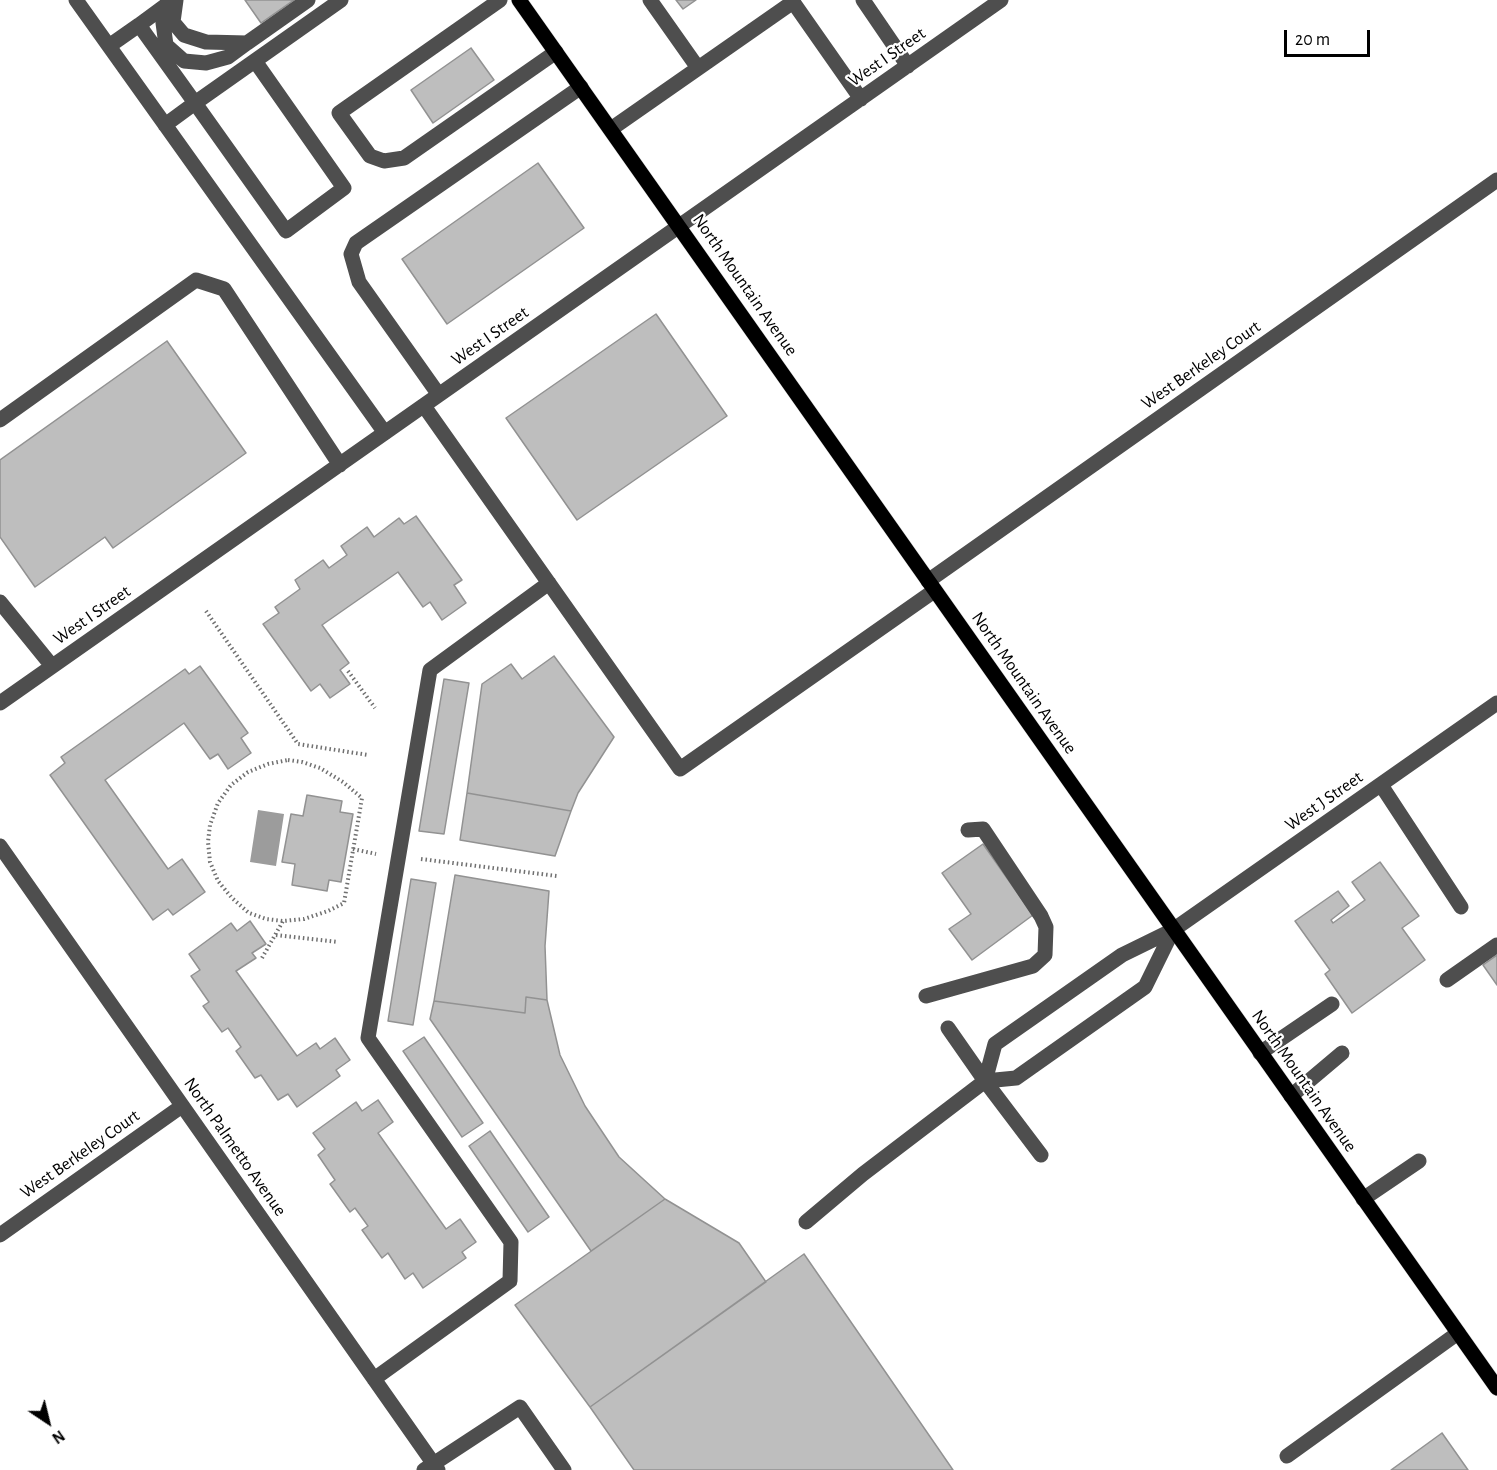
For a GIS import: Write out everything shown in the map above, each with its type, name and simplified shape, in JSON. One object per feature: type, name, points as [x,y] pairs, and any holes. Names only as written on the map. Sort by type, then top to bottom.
[{"type":"main road","name":"North Mountain Avenue","points":[[519,0],[1497,1388]]},
{"type":"street","points":[[76,0],[385,433]]},
{"type":"street","points":[[109,46],[175,0]]},
{"type":"street","points":[[175,0],[173,22],[184,35],[206,42],[247,43]]},
{"type":"street","points":[[175,0],[163,23],[166,45],[184,61],[206,63],[228,57],[308,0]]},
{"type":"street","points":[[165,125],[340,0]]},
{"type":"street","points":[[500,0],[339,113],[370,156],[384,161],[404,158],[556,52]]},
{"type":"street","points":[[650,0],[698,68]]},
{"type":"street","points":[[863,0],[908,66]]},
{"type":"street","name":"West I Street","points":[[0,703],[1002,0]]},
{"type":"street","points":[[611,129],[793,1],[861,99]]},
{"type":"street","points":[[139,25],[286,231],[344,188],[255,61]]},
{"type":"street","points":[[439,395],[359,282],[351,254],[356,243],[581,87]]},
{"type":"street","name":"West Berkeley Court","points":[[549,583],[680,769],[1497,180]]},
{"type":"street","points":[[0,420],[196,280],[224,289],[340,465]]},
{"type":"street","points":[[374,1379],[510,1281],[511,1242],[368,1038],[430,670],[549,583],[424,406]]},
{"type":"street","points":[[0,602],[52,666]]},
{"type":"street","name":"West J Street","points":[[985,1081],[995,1044],[1122,955],[1173,930],[1497,703]]},
{"type":"street","points":[[1381,785],[1461,907]]},
{"type":"street","points":[[926,996],[1033,966],[1045,955],[1046,927],[1041,916],[983,829],[968,830]]},
{"type":"street","name":"North Palmetto Avenue","points":[[0,846],[374,1379],[431,1468]]},
{"type":"street","points":[[806,1222],[863,1174],[985,1081],[1016,1078],[1145,987],[1173,930]]},
{"type":"street","points":[[1447,980],[1497,945]]},
{"type":"street","points":[[1260,1053],[1332,1004]]},
{"type":"street","points":[[948,1028],[1041,1155]]},
{"type":"street","points":[[1291,1096],[1342,1053]]},
{"type":"street","name":"West Berkeley Court","points":[[0,1235],[182,1106]]},
{"type":"street","points":[[1364,1199],[1419,1161]]},
{"type":"street","points":[[1287,1456],[1458,1334]]},
{"type":"street","points":[[431,1468],[520,1407],[564,1470]]},
{"type":"path","points":[[206,611],[298,744],[368,755]]},
{"type":"path","points":[[348,670],[375,708]]},
{"type":"path","points":[[288,760],[320,768],[343,782],[362,798],[353,849],[344,903],[304,919],[283,921],[266,919],[249,913],[232,898],[218,881],[210,862],[208,842],[210,825],[218,802],[231,785],[248,772],[268,764],[288,760]]},
{"type":"path","points":[[353,849],[376,854]]},
{"type":"path","points":[[414,858],[557,876]]},
{"type":"path","points":[[262,958],[283,921]]},
{"type":"path","points":[[276,935],[338,942]]},
{"type":"shaded area","points":[[258,810],[284,814],[276,866],[250,862]]},
{"type":"building","points":[[245,0],[294,0],[261,23]]},
{"type":"building","points":[[676,0],[696,0],[683,9]]},
{"type":"building","points":[[471,48],[494,80],[433,123],[411,90]]},
{"type":"building","points":[[538,163],[584,228],[447,324],[402,259]]},
{"type":"building","points":[[656,314],[727,416],[577,520],[506,418]]},
{"type":"building","points":[[167,341],[246,453],[113,548],[105,537],[35,587],[0,537],[0,460]]},
{"type":"building","points":[[416,516],[462,580],[454,585],[466,603],[442,620],[430,602],[423,607],[398,572],[322,625],[349,663],[340,670],[350,684],[330,698],[320,684],[311,691],[263,624],[279,613],[275,607],[300,589],[295,580],[323,560],[329,568],[347,555],[341,546],[367,527],[374,537],[399,518],[404,524]]},
{"type":"building","points":[[554,656],[614,737],[578,793],[571,811],[467,793],[482,684],[511,664],[522,679]]},
{"type":"building","points":[[200,666],[248,733],[241,738],[251,753],[228,769],[218,754],[210,759],[184,723],[105,780],[168,869],[182,859],[205,892],[173,915],[168,909],[153,920],[50,775],[65,763],[61,757],[185,669],[189,674]]},
{"type":"building","points":[[444,679],[469,683],[444,834],[419,831]]},
{"type":"building","points":[[467,793],[571,811],[555,856],[460,840]]},
{"type":"building","points":[[307,795],[342,801],[340,812],[353,814],[341,882],[329,880],[327,891],[292,885],[295,864],[282,862],[291,814],[303,816]]},
{"type":"building","points":[[983,844],[1033,915],[972,960],[949,929],[971,914],[942,873]]},
{"type":"building","points":[[1380,862],[1419,916],[1402,928],[1425,960],[1352,1013],[1325,974],[1330,970],[1295,921],[1338,891],[1349,906],[1331,920],[1333,923],[1365,900],[1352,882]]},
{"type":"building","points":[[455,875],[549,891],[545,946],[547,1000],[526,997],[525,1013],[434,1001]]},
{"type":"building","points":[[411,879],[436,883],[413,1025],[388,1021]]},
{"type":"building","points":[[250,921],[266,944],[252,953],[256,958],[236,971],[297,1056],[316,1043],[320,1049],[335,1038],[350,1060],[336,1070],[340,1076],[297,1107],[288,1094],[278,1100],[261,1075],[255,1078],[236,1051],[241,1047],[228,1028],[222,1032],[203,1006],[209,1002],[191,976],[200,970],[189,954],[231,923],[237,931]]},
{"type":"building","points":[[1497,955],[1497,985],[1483,965]]},
{"type":"building","points":[[526,997],[547,1000],[560,1055],[585,1106],[619,1157],[665,1199],[591,1251],[430,1019],[434,1001],[525,1013]]},
{"type":"building","points":[[424,1037],[483,1123],[462,1137],[403,1051]]},
{"type":"building","points":[[378,1100],[393,1122],[378,1133],[446,1229],[460,1219],[476,1242],[462,1252],[466,1258],[423,1288],[413,1273],[405,1279],[388,1253],[382,1258],[362,1230],[368,1226],[355,1208],[350,1212],[330,1184],[335,1180],[318,1155],[325,1149],[313,1133],[356,1102],[362,1111]]},
{"type":"building","points":[[490,1131],[549,1217],[528,1232],[469,1146]]},
{"type":"building","points":[[665,1199],[739,1243],[766,1282],[590,1407],[515,1305]]},
{"type":"building","points":[[804,1254],[953,1470],[634,1470],[590,1407]]},
{"type":"building","points":[[1442,1433],[1468,1470],[1391,1470]]}]
